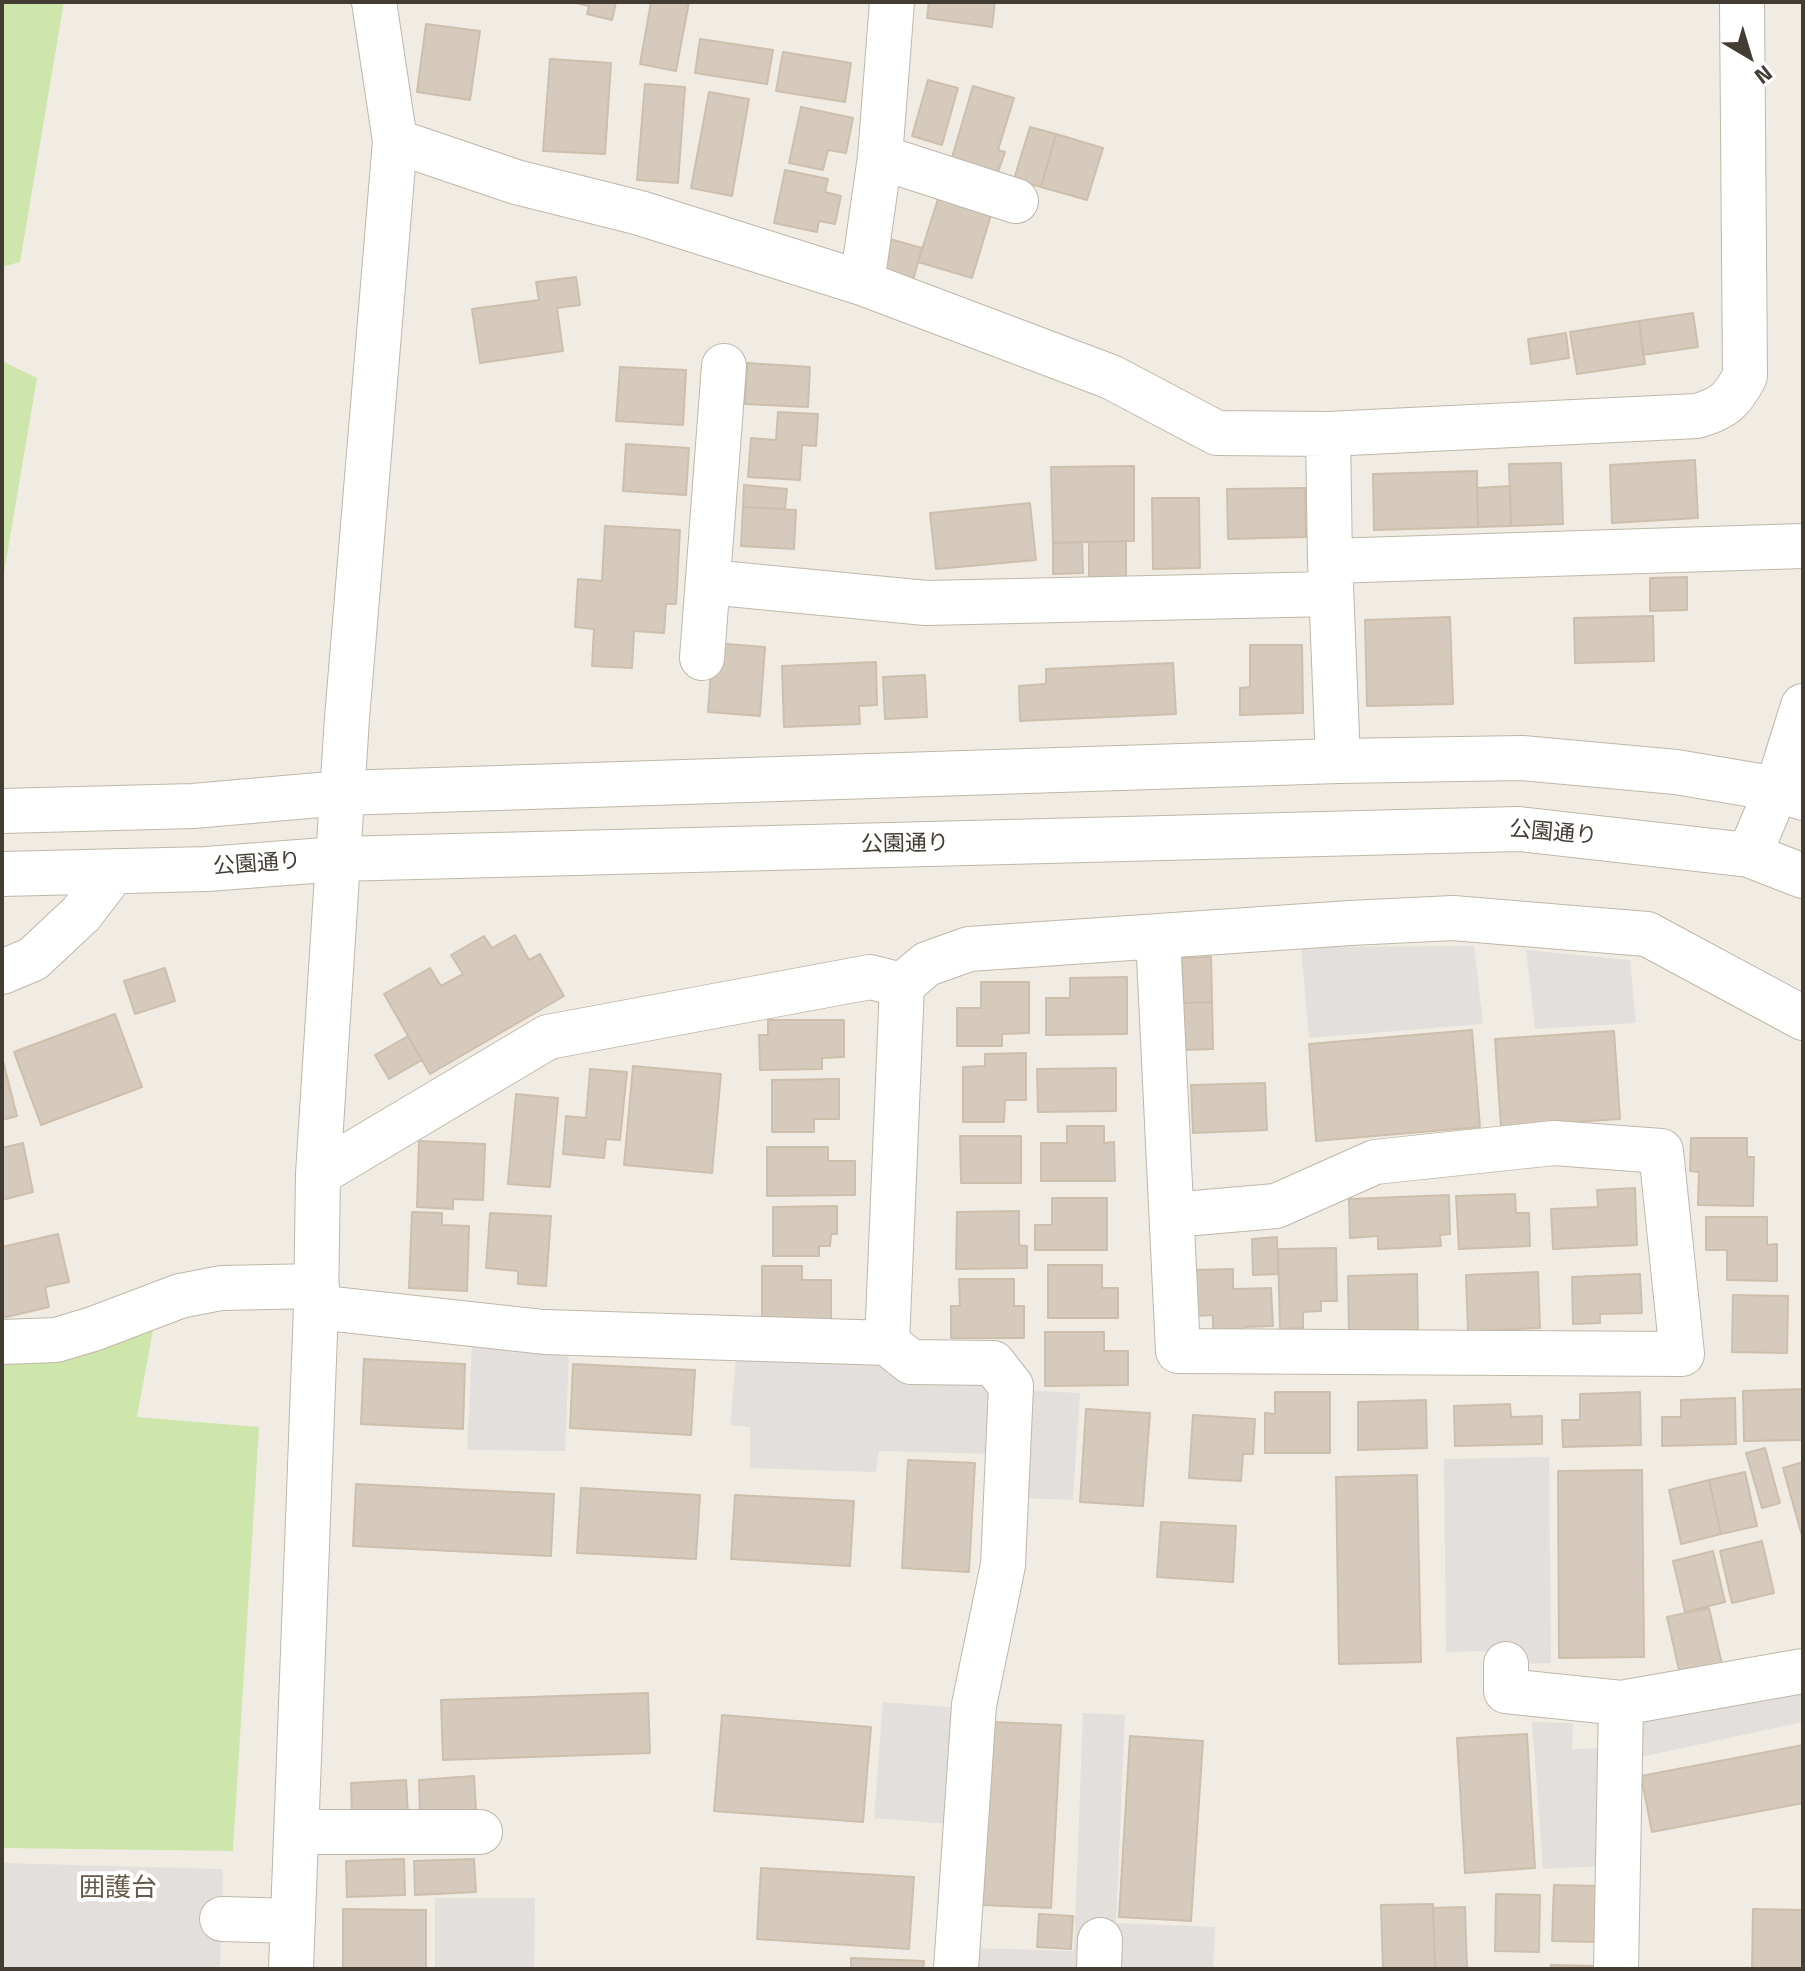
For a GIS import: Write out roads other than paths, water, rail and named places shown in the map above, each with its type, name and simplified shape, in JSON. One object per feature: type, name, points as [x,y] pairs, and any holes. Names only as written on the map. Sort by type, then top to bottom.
[{"type":"street","points":[[291,1969],[318,1174],[342,793],[395,141],[374,2]]},
{"type":"street","points":[[862,283],[880,157],[892,2]]},
{"type":"street","points":[[395,141],[516,182],[640,213],[862,283],[1111,377],[1217,433],[1328,434],[1697,416],[1720,409],[1735,395],[1745,376],[1742,2]]},
{"type":"street","points":[[880,157],[1016,201]]},
{"type":"street","points":[[702,658],[724,366]]},
{"type":"street","points":[[1328,434],[1338,761]]},
{"type":"street","points":[[709,582],[926,603],[1803,546]]},
{"type":"street","points":[[1749,855],[1790,793],[1803,706]]},
{"type":"street","points":[[2,811],[193,806],[342,793],[1338,761],[1522,758],[1676,772],[1790,793]]},
{"type":"street","name":"公園通り","points":[[2,874],[222,868],[338,859],[1519,829],[1749,855],[1803,876]]},
{"type":"street","points":[[2,972],[33,959],[81,914],[114,871]]},
{"type":"street","points":[[887,1343],[902,985],[927,964],[969,949],[1453,918],[1647,934],[1803,1018]]},
{"type":"street","points":[[1158,936],[1178,1351],[1682,1354],[1661,1151],[1554,1143],[1375,1162],[1276,1206],[1172,1215]]},
{"type":"street","points":[[318,1174],[548,1037],[870,977],[902,985]]},
{"type":"street","points":[[2,1342],[56,1340],[180,1296],[221,1288],[316,1296],[544,1332],[887,1343],[911,1362],[993,1363],[1011,1386],[1003,1565],[974,1705],[965,1969]]},
{"type":"street","points":[[1506,1664],[1506,1691],[1621,1703],[1803,1671]]},
{"type":"street","points":[[1616,1969],[1621,1703]]},
{"type":"street","points":[[297,1832],[480,1832]]},
{"type":"street","points":[[222,1919],[293,1921]]},
{"type":"district","name":"囲護台","points":[[118,1890]]}]
